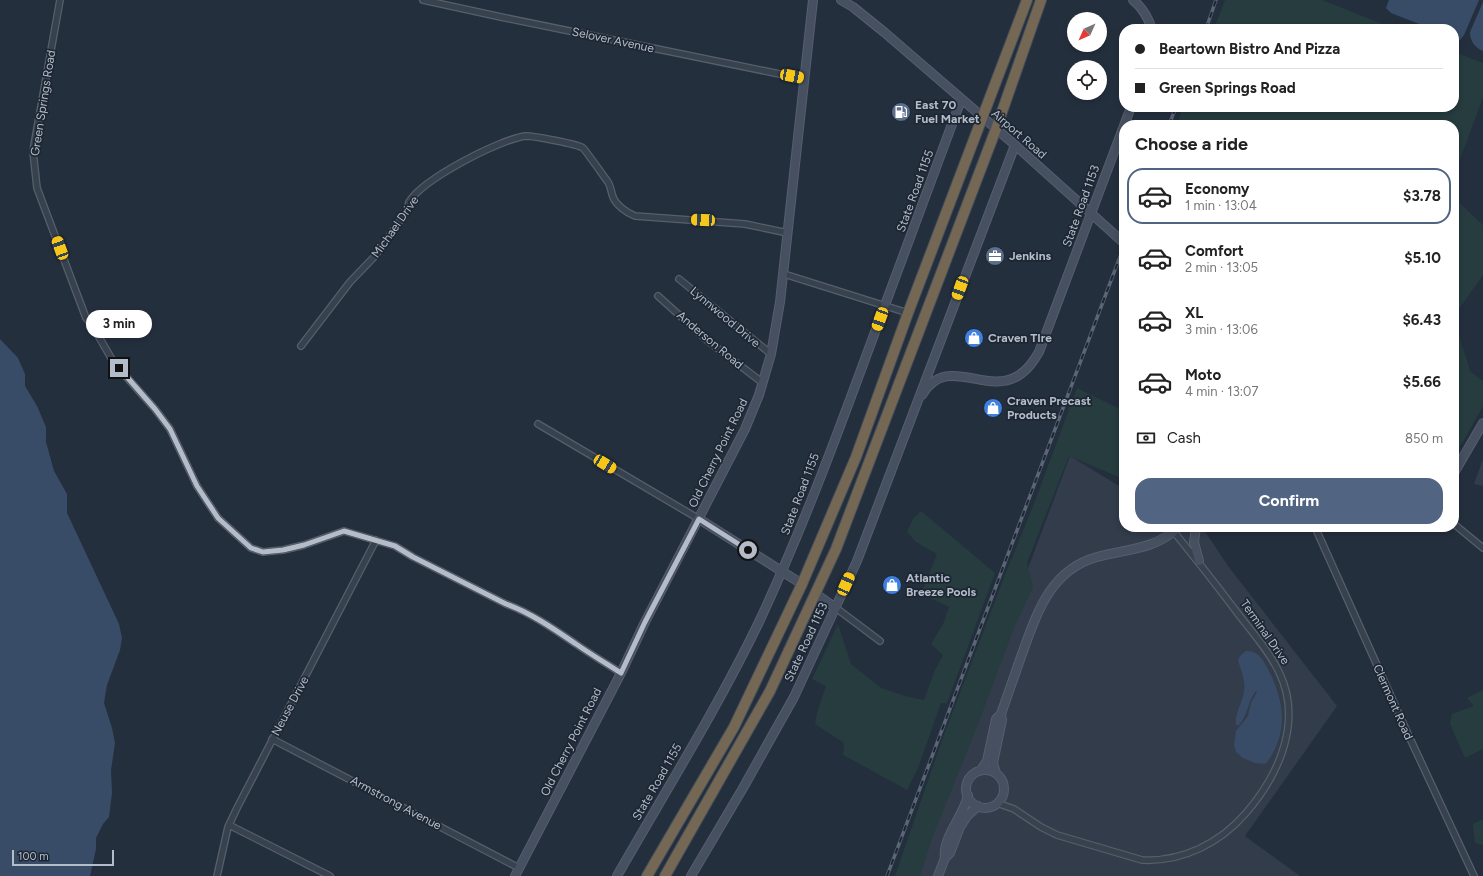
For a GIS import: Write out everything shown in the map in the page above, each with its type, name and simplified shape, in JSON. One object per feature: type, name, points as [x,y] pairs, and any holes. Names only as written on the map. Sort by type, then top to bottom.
[{"type":"highway","points":[[647,876],[734,727],[802,584],[856,458],[908,313],[1027,0]]},
{"type":"highway","points":[[665,876],[770,691],[836,549],[996,129],[1041,0]]},
{"type":"street","name":"Green Springs Road","points":[[60,0],[33,151],[37,188],[86,318],[92,325],[114,363],[155,409],[170,429],[197,486],[218,518],[251,548],[263,552],[283,550],[304,545],[344,531],[395,546],[413,557],[506,604],[520,609],[566,636],[621,673]]},
{"type":"street","name":"Selover Avenue","points":[[423,0],[804,79]]},
{"type":"street","name":"Old Cherry Point Road","points":[[514,876],[621,673],[645,622],[745,429],[763,383],[771,354],[784,274],[812,0]]},
{"type":"street","name":"Airport Road","points":[[841,0],[884,32],[1015,145],[1119,238]]},
{"type":"street","points":[[1133,0],[1140,5],[1148,17],[1150,24]]},
{"type":"street","name":"State Road 1155","points":[[617,876],[719,699],[743,654],[782,571],[810,503],[961,100]]},
{"type":"street","name":"Michael Drive","points":[[301,346],[350,282],[375,256],[407,211],[408,204],[420,191],[434,179],[489,148],[521,137],[533,136],[582,148],[608,182],[613,198],[624,210],[635,216],[745,224],[788,233]]},
{"type":"street","name":"State Road 1153","points":[[916,406],[924,391],[936,380],[946,376],[959,375],[997,382],[1016,377],[1029,368],[1039,352],[1119,139]]},
{"type":"street","name":"State Road 1153","points":[[691,876],[794,697],[836,608],[864,542],[1015,145]]},
{"type":"street","points":[[784,274],[908,313]]},
{"type":"street","name":"Lynnwood Drive","points":[[680,279],[771,354]]},
{"type":"street","name":"Anderson Road","points":[[658,296],[708,341],[763,383]]},
{"type":"street","points":[[1459,464],[1483,423]]},
{"type":"street","points":[[538,424],[699,519],[802,584]]},
{"type":"street","points":[[1459,528],[1483,548]]},
{"type":"street","name":"Terminal Drive","points":[[945,858],[944,851],[956,822],[966,805],[968,795],[967,789],[970,777],[981,770],[987,761],[996,719],[1001,714],[1038,610],[1051,589],[1067,573],[1080,565],[1101,556],[1143,548],[1155,543],[1172,532]]},
{"type":"street","name":"Terminal Drive","points":[[997,803],[1014,809],[1041,827],[1057,835],[1142,860],[1166,859],[1199,849],[1226,834],[1238,823],[1269,780],[1286,742],[1290,718],[1288,695],[1279,672],[1266,650],[1198,561],[1178,532]]},
{"type":"street","points":[[1195,532],[1194,542],[1198,561]]},
{"type":"street","name":"Clermont Road","points":[[1317,532],[1407,732],[1474,876]]},
{"type":"street","name":"Neuse Drive","points":[[217,876],[229,825],[237,808],[376,540]]},
{"type":"street","points":[[816,594],[880,642]]},
{"type":"street","name":"Terminal Drive","points":[[978,806],[988,807],[997,803],[1001,799],[1004,787],[1000,777],[996,773],[994,763],[1002,720],[1001,714]]},
{"type":"street","name":"Armstrong Avenue","points":[[272,739],[519,868]]},
{"type":"street","points":[[981,770],[996,773]]},
{"type":"street","points":[[938,876],[945,858],[950,853],[960,827],[967,816],[978,806],[968,795]]},
{"type":"street","points":[[229,825],[330,876]]},
{"type":"shaded area","points":[[1070,456],[1119,486],[1119,532],[1205,532],[1228,566],[1337,706],[1245,836],[1300,876],[913,876]]},
{"type":"shaded area","points":[[1483,459],[1483,486],[1474,484]]},
{"type":"green space","points":[[1225,0],[1322,0],[1382,24],[1216,24]]},
{"type":"green space","points":[[1459,54],[1483,63],[1483,97],[1459,162],[1459,120],[1179,120],[1181,112],[1459,112]]},
{"type":"green space","points":[[1459,203],[1483,225],[1483,275],[1459,309]]},
{"type":"green space","points":[[1459,335],[1470,371],[1483,381],[1483,406],[1459,447]]},
{"type":"green space","points":[[1077,388],[1119,409],[1119,477],[1069,456],[1027,563],[1033,587],[1015,625],[976,729],[932,838],[920,876],[895,876],[942,740],[1035,501]]},
{"type":"green space","points":[[921,511],[995,573],[947,703],[941,703],[918,768],[907,790],[843,755],[844,743],[815,724],[826,686],[812,679],[838,624],[851,664],[881,688],[905,696],[924,700],[935,670],[943,655],[931,644],[944,622],[949,607],[921,594],[937,554],[916,542],[907,532],[913,519]]},
{"type":"green space","points":[[1483,690],[1483,749],[1465,758],[1450,724],[1452,714],[1474,706],[1467,698]]},
{"type":"green space","points":[[1483,819],[1483,845],[1475,843],[1473,824]]},
{"type":"water","points":[[1389,0],[1479,0],[1464,35],[1460,40],[1459,24],[1419,24],[1391,13],[1386,8]]},
{"type":"water","points":[[1483,2],[1483,51],[1474,44],[1470,32]]},
{"type":"water","points":[[0,339],[18,358],[25,374],[25,386],[37,406],[46,427],[46,442],[54,471],[67,494],[67,513],[119,624],[122,638],[120,650],[107,685],[104,703],[115,743],[111,770],[112,793],[109,817],[103,824],[96,838],[96,849],[90,876],[0,876]]},
{"type":"water","points":[[1246,651],[1254,652],[1260,656],[1264,662],[1273,679],[1281,708],[1282,718],[1279,739],[1271,757],[1265,764],[1255,763],[1243,758],[1236,752],[1234,745],[1236,731],[1248,716],[1251,703],[1257,692],[1256,691],[1253,695],[1242,721],[1239,725],[1236,725],[1236,717],[1244,687],[1244,679],[1238,659]]},
{"type":"railway","points":[[1208,24],[1216,0]]},
{"type":"railway","points":[[1171,120],[1174,112]]},
{"type":"railway","points":[[887,876],[1119,259]]},
{"type":"place","name":"East 70 Fuel Market","points":[[901,112]]},
{"type":"place","name":"Jenkins","points":[[995,256]]},
{"type":"place","name":"Craven TIre","points":[[974,338]]},
{"type":"place","name":"Craven Precast Products","points":[[993,408]]},
{"type":"place","name":"Atlantic Breeze Pools","points":[[892,585]]},
{"type":"route","points":[[119,368],[155,409],[170,429],[197,486],[218,518],[254,550],[273,552],[294,548],[334,533],[344,531],[395,546],[413,557],[424,561],[506,604],[520,609],[566,636],[621,673],[645,622],[699,519],[748,550]]}]
